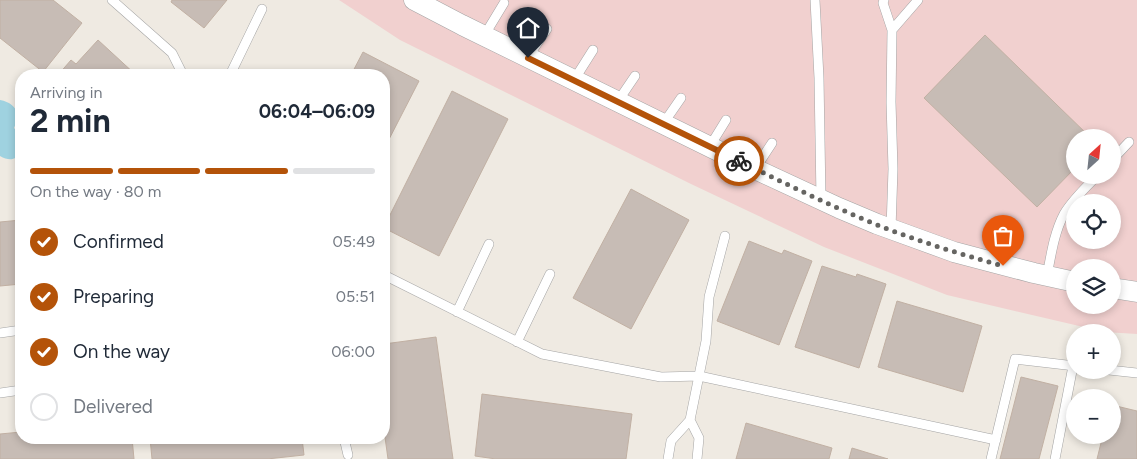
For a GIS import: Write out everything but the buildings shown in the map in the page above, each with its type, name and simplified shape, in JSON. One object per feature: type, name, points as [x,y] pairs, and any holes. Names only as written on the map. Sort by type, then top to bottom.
[{"type":"street","points":[[414,0],[439,9],[484,36],[821,200],[891,230],[954,252],[1066,280]]},
{"type":"street","points":[[1121,289],[1137,292]]},
{"type":"lane","points":[[112,0],[172,53],[180,69]]},
{"type":"lane","points":[[815,0],[819,78],[821,200]]},
{"type":"lane","points":[[884,0],[892,30],[891,102],[893,169],[891,230]]},
{"type":"lane","points":[[892,30],[918,0]]},
{"type":"lane","points":[[484,36],[504,3]]},
{"type":"lane","points":[[233,69],[262,9]]},
{"type":"lane","points":[[528,58],[547,29]]},
{"type":"lane","points":[[574,80],[593,50]]},
{"type":"lane","points":[[618,101],[635,76]]},
{"type":"lane","points":[[663,124],[681,98]]},
{"type":"lane","points":[[710,146],[726,120]]},
{"type":"lane","points":[[1121,150],[1129,142]]},
{"type":"lane","points":[[755,169],[772,143]]},
{"type":"lane","points":[[1047,276],[1056,234],[1064,215],[1074,200],[1089,184]]},
{"type":"lane","points":[[668,459],[671,441],[690,420],[706,340],[709,298],[725,236]]},
{"type":"lane","points":[[457,312],[489,244]]},
{"type":"lane","points":[[517,342],[550,274]]},
{"type":"lane","points":[[390,278],[542,354],[661,377],[699,376],[996,440]]},
{"type":"lane","points":[[0,333],[15,331]]},
{"type":"lane","points":[[991,459],[1015,359],[1066,365]]},
{"type":"lane","points":[[1121,371],[1137,373]]},
{"type":"lane","points":[[1055,459],[1071,379]]},
{"type":"lane","points":[[0,393],[15,391]]},
{"type":"lane","points":[[690,420],[699,438],[697,459]]},
{"type":"lane","points":[[345,444],[348,455]]},
{"type":"shaded area","points":[[339,0],[1137,0],[1137,334],[1121,333],[1121,324],[1071,324],[947,295],[824,247],[691,184],[400,40]]},
{"type":"water","points":[[0,100],[7,102],[15,109],[15,158],[0,156]]},
{"type":"way so far","points":[[739,161],[877,224],[954,252],[1003,266]]},
{"type":"route","points":[[528,58],[739,161]]}]
